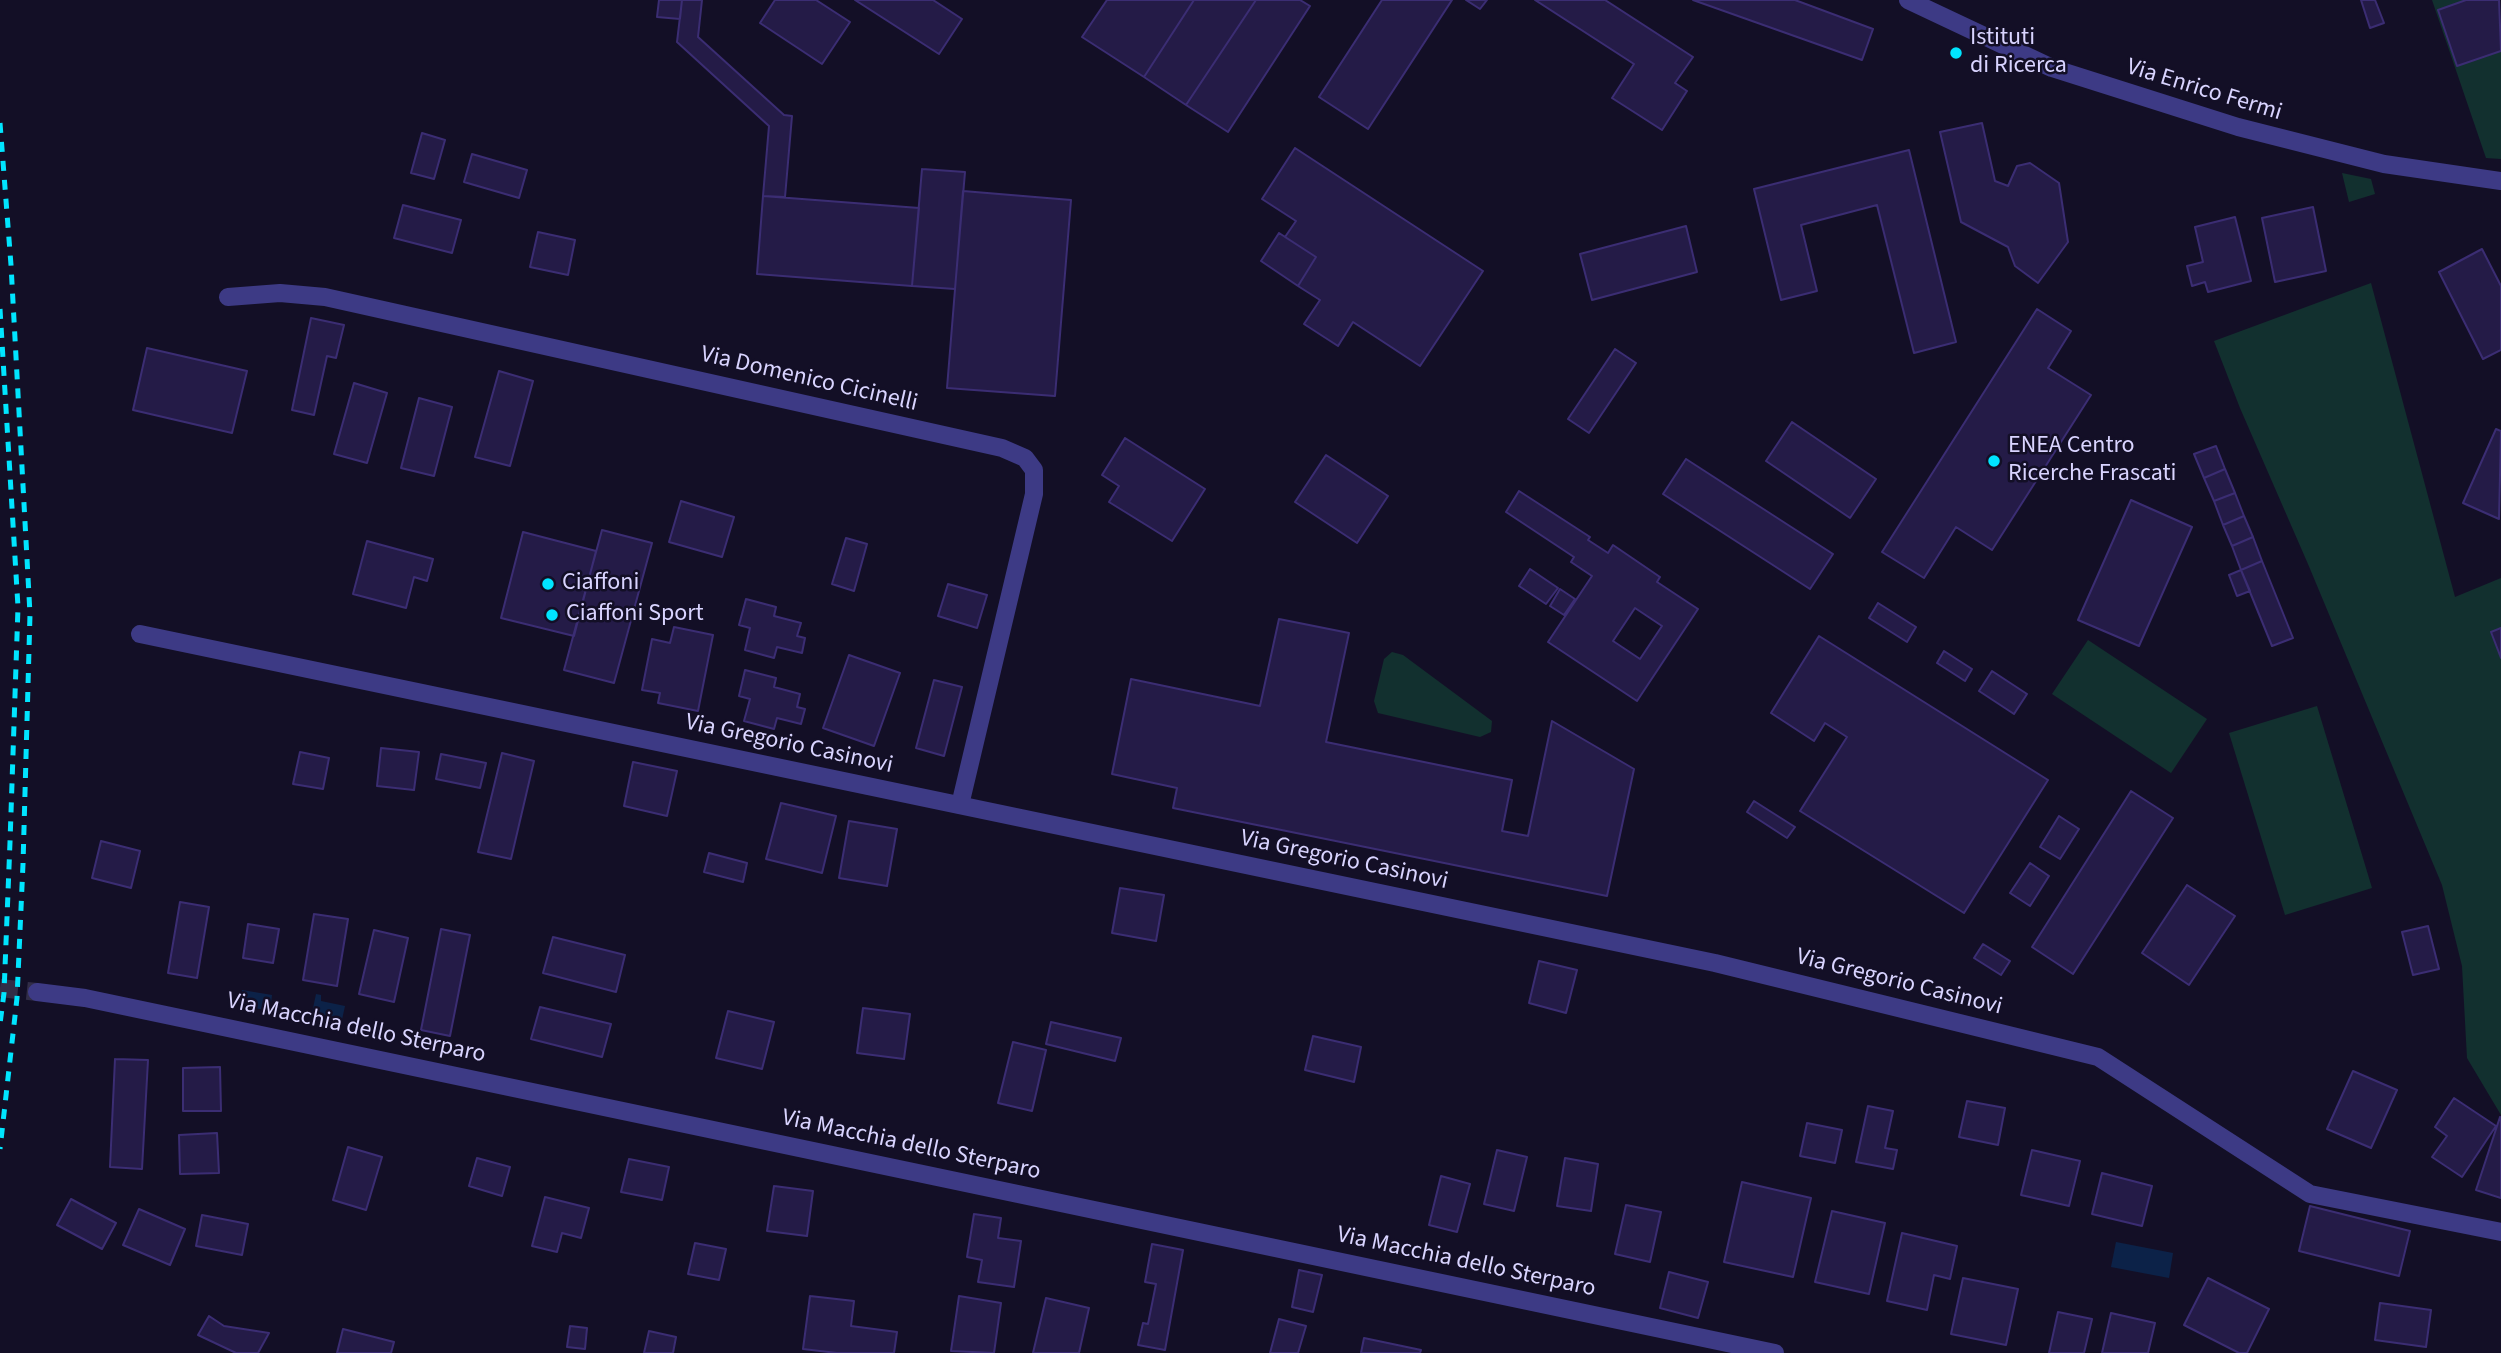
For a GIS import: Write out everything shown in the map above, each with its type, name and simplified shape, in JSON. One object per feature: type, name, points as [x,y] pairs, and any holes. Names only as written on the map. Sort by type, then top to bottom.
[{"type":"street","name":"Via Enrico Fermi","points":[[1908,0],[2052,68],[2238,127],[2384,164],[2501,181]]},
{"type":"street","name":"Via Domenico Cicinelli","points":[[228,297],[280,293],[325,297],[1002,448],[1025,458],[1034,470],[1034,494],[960,805]]},
{"type":"street","name":"Via Gregorio Casinovi","points":[[140,634],[1715,963],[2098,1057],[2310,1194],[2501,1232]]},
{"type":"street","name":"Via Macchia dello Sterparo","points":[[37,992],[85,998],[1775,1353]]},
{"type":"green space","points":[[2432,0],[2466,0],[2438,10],[2457,66],[2501,51],[2501,159],[2486,158]]},
{"type":"green space","points":[[2342,173],[2371,179],[2375,194],[2349,202]]},
{"type":"green space","points":[[2371,283],[2455,597],[2501,578],[2501,1115],[2467,1058],[2462,966],[2442,885],[2214,341]]},
{"type":"green space","points":[[2088,640],[2207,719],[2171,773],[2052,694]]},
{"type":"green space","points":[[1392,652],[1403,655],[1492,721],[1491,732],[1480,737],[1378,713],[1374,701],[1384,659]]},
{"type":"green space","points":[[2317,706],[2372,888],[2285,915],[2229,733]]},
{"type":"water","points":[[242,990],[272,995],[270,1011],[239,1005]]},
{"type":"water","points":[[316,994],[321,995],[321,1001],[345,1006],[341,1024],[311,1018]]},
{"type":"water","points":[[2116,1242],[2173,1253],[2169,1278],[2111,1267]]},
{"type":"building","points":[[659,0],[682,0],[680,19],[657,17]]},
{"type":"building","points":[[682,0],[702,0],[698,37],[784,115],[792,116],[785,197],[763,196],[769,126],[677,42]]},
{"type":"building","points":[[775,0],[816,0],[850,22],[822,64],[760,23]]},
{"type":"building","points":[[855,0],[933,0],[962,19],[939,54]]},
{"type":"building","points":[[1107,0],[1194,0],[1144,77],[1082,37]]},
{"type":"building","points":[[1194,0],[1256,0],[1186,105],[1144,77]]},
{"type":"building","points":[[1256,0],[1300,0],[1310,6],[1228,132],[1186,105]]},
{"type":"building","points":[[1382,0],[1452,0],[1368,129],[1319,97]]},
{"type":"building","points":[[1466,0],[1487,0],[1480,9]]},
{"type":"building","points":[[1535,0],[1605,0],[1693,57],[1675,83],[1687,91],[1662,130],[1612,98],[1634,64]]},
{"type":"building","points":[[1693,0],[1795,0],[1873,29],[1862,60]]},
{"type":"building","points":[[2361,0],[2375,0],[2384,23],[2370,28]]},
{"type":"building","points":[[2466,0],[2499,0],[2501,51],[2457,66],[2438,10]]},
{"type":"building","points":[[1982,123],[1995,181],[2008,186],[2017,166],[2030,163],[2059,183],[2068,242],[2038,283],[2015,266],[2008,247],[1961,222],[1940,132]]},
{"type":"building","points":[[422,133],[445,140],[434,179],[411,173]]},
{"type":"building","points":[[1295,148],[1483,271],[1420,366],[1353,322],[1338,346],[1304,324],[1320,300],[1298,286],[1316,257],[1285,237],[1296,221],[1262,199]]},
{"type":"building","points":[[1909,150],[1956,342],[1914,353],[1877,205],[1801,225],[1817,291],[1781,300],[1754,189]]},
{"type":"building","points":[[472,154],[527,170],[519,198],[464,182]]},
{"type":"building","points":[[922,169],[965,172],[955,289],[912,286]]},
{"type":"building","points":[[963,191],[1071,200],[1055,396],[947,388]]},
{"type":"building","points":[[763,196],[919,208],[912,286],[757,274]]},
{"type":"building","points":[[403,205],[461,220],[452,253],[394,238]]},
{"type":"building","points":[[2313,207],[2326,271],[2275,282],[2262,218]]},
{"type":"building","points":[[2235,217],[2251,281],[2208,292],[2205,282],[2192,286],[2187,266],[2203,262],[2195,227]]},
{"type":"building","points":[[1686,226],[1697,272],[1592,300],[1580,254]]},
{"type":"building","points":[[538,232],[575,240],[568,275],[530,267]]},
{"type":"building","points":[[1279,233],[1316,257],[1298,286],[1261,261]]},
{"type":"building","points":[[2482,249],[2501,286],[2501,350],[2483,359],[2439,272]]},
{"type":"building","name":"ENEA Centro Ricerche Frascati","points":[[2037,309],[2071,331],[2048,368],[2091,395],[1992,550],[1956,527],[1924,578],[1882,552]]},
{"type":"building","points":[[311,318],[344,325],[336,358],[327,356],[314,415],[292,410]]},
{"type":"building","points":[[147,348],[247,371],[232,433],[133,410]]},
{"type":"building","points":[[1615,349],[1636,363],[1589,433],[1568,419]]},
{"type":"building","points":[[499,371],[533,381],[510,466],[475,457]]},
{"type":"building","points":[[354,383],[387,393],[367,463],[334,454]]},
{"type":"building","points":[[419,398],[452,407],[434,476],[401,468]]},
{"type":"building","points":[[1792,422],[1876,479],[1850,518],[1766,461]]},
{"type":"building","points":[[2496,429],[2501,431],[2499,519],[2463,503]]},
{"type":"building","points":[[1125,438],[1205,489],[1172,541],[1109,502],[1119,486],[1102,475]]},
{"type":"building","points":[[2216,446],[2225,469],[2204,478],[2194,454]]},
{"type":"building","points":[[1326,455],[1388,496],[1357,543],[1295,502]]},
{"type":"building","points":[[1686,459],[1833,554],[1810,589],[1663,494]]},
{"type":"building","points":[[2225,469],[2235,493],[2214,501],[2204,478]]},
{"type":"building","points":[[1519,491],[1590,537],[1588,540],[1608,553],[1613,545],[1660,577],[1657,582],[1698,609],[1637,701],[1548,642],[1592,576],[1571,562],[1574,557],[1506,512]],"holes":[[[1635,608],[1662,626],[1640,659],[1613,641]]]},
{"type":"building","points":[[2235,493],[2244,516],[2223,525],[2214,501]]},
{"type":"building","points":[[2131,500],[2192,527],[2139,646],[2078,620]]},
{"type":"building","points":[[681,501],[734,517],[722,557],[669,542]]},
{"type":"building","points":[[2244,516],[2253,537],[2232,546],[2223,525]]},
{"type":"building","points":[[602,530],[652,543],[614,683],[564,670]]},
{"type":"building","name":"Ciaffoni","points":[[523,532],[596,551],[574,636],[501,618]]},
{"type":"building","points":[[2253,537],[2262,561],[2241,570],[2232,546]]},
{"type":"building","points":[[846,538],[867,544],[854,591],[832,584]]},
{"type":"building","points":[[367,541],[433,559],[427,581],[414,577],[406,608],[353,594]]},
{"type":"building","points":[[2262,561],[2293,638],[2272,646],[2241,570]]},
{"type":"building","points":[[1530,569],[1558,588],[1546,604],[1519,586]]},
{"type":"building","points":[[2241,570],[2250,591],[2237,596],[2229,575]]},
{"type":"building","points":[[948,584],[987,595],[977,628],[938,616]]},
{"type":"building","points":[[1560,589],[1575,599],[1564,615],[1550,606]]},
{"type":"building","points":[[746,599],[776,607],[774,616],[801,623],[797,636],[805,638],[802,653],[777,647],[774,658],[745,650],[750,628],[739,625]]},
{"type":"building","points":[[1878,603],[1916,627],[1907,642],[1869,618]]},
{"type":"building","points":[[1279,619],[1349,633],[1326,742],[1512,780],[1502,831],[1528,836],[1552,721],[1634,769],[1607,896],[1173,808],[1177,788],[1112,774],[1131,679],[1260,706]]},
{"type":"building","points":[[674,627],[713,635],[698,711],[658,703],[660,693],[642,690],[652,639],[670,643]]},
{"type":"building","points":[[2501,628],[2501,658],[2491,632]]},
{"type":"building","points":[[1819,636],[2048,780],[1964,913],[1800,811],[1847,737],[1825,723],[1814,741],[1771,713]]},
{"type":"building","points":[[1944,651],[1972,669],[1965,681],[1937,663]]},
{"type":"building","points":[[849,655],[900,673],[874,746],[823,728]]},
{"type":"building","points":[[745,670],[776,678],[774,687],[800,694],[797,707],[805,709],[801,724],[777,718],[774,729],[744,721],[750,699],[739,696]]},
{"type":"building","points":[[1992,671],[2027,694],[2014,714],[1979,691]]},
{"type":"building","points":[[934,680],[962,687],[944,756],[916,748]]},
{"type":"building","points":[[381,748],[419,752],[414,790],[377,786]]},
{"type":"building","points":[[300,752],[329,758],[323,789],[293,784]]},
{"type":"building","points":[[502,753],[534,761],[511,859],[478,852]]},
{"type":"building","points":[[441,754],[486,763],[480,788],[436,779]]},
{"type":"building","points":[[633,762],[677,771],[667,816],[624,806]]},
{"type":"building","points":[[2131,791],[2173,818],[2073,974],[2032,947]]},
{"type":"building","points":[[1754,801],[1795,827],[1787,838],[1747,812]]},
{"type":"building","points":[[781,803],[836,816],[822,873],[766,859]]},
{"type":"building","points":[[2059,816],[2079,829],[2060,859],[2040,847]]},
{"type":"building","points":[[849,821],[897,829],[887,886],[839,878]]},
{"type":"building","points":[[101,841],[140,851],[131,888],[92,878]]},
{"type":"building","points":[[709,853],[747,863],[743,882],[704,872]]},
{"type":"building","points":[[2030,863],[2049,876],[2030,906],[2010,893]]},
{"type":"building","points":[[2187,885],[2235,916],[2189,985],[2142,953]]},
{"type":"building","points":[[1120,888],[1164,895],[1156,941],[1112,933]]},
{"type":"building","points":[[180,902],[209,907],[197,978],[168,973]]},
{"type":"building","points":[[314,914],[348,919],[337,986],[303,980]]},
{"type":"building","points":[[248,924],[279,929],[273,963],[243,958]]},
{"type":"building","points":[[2428,926],[2439,969],[2413,975],[2402,932]]},
{"type":"building","points":[[441,929],[470,935],[450,1036],[421,1030]]},
{"type":"building","points":[[374,930],[408,938],[394,1002],[359,994]]},
{"type":"building","points":[[553,937],[625,955],[616,992],[543,973]]},
{"type":"building","points":[[1983,944],[2010,961],[2001,975],[1974,958]]},
{"type":"building","points":[[1539,961],[1577,970],[1566,1013],[1529,1003]]},
{"type":"building","points":[[540,1007],[611,1024],[602,1057],[531,1039]]},
{"type":"building","points":[[863,1008],[910,1014],[904,1059],[857,1053]]},
{"type":"building","points":[[728,1011],[774,1022],[762,1069],[716,1058]]},
{"type":"building","points":[[1051,1022],[1121,1038],[1115,1061],[1046,1044]]},
{"type":"building","points":[[1313,1036],[1361,1047],[1354,1082],[1305,1070]]},
{"type":"building","points":[[1013,1042],[1046,1050],[1032,1111],[998,1103]]},
{"type":"building","points":[[115,1059],[148,1060],[142,1169],[110,1167]]},
{"type":"building","points":[[220,1067],[221,1111],[183,1111],[183,1068]]},
{"type":"building","points":[[2353,1071],[2397,1090],[2371,1148],[2327,1129]]},
{"type":"building","points":[[2454,1098],[2496,1126],[2462,1177],[2432,1157],[2447,1136],[2435,1127]]},
{"type":"building","points":[[1967,1101],[2005,1108],[1998,1145],[1959,1137]]},
{"type":"building","points":[[1868,1106],[1893,1111],[1885,1148],[1897,1150],[1893,1169],[1856,1162]]},
{"type":"building","points":[[2501,1118],[2501,1198],[2476,1190]]},
{"type":"building","points":[[1807,1123],[1842,1130],[1835,1163],[1800,1156]]},
{"type":"building","points":[[217,1133],[219,1173],[180,1174],[179,1135]]},
{"type":"building","points":[[348,1147],[382,1157],[366,1210],[333,1200]]},
{"type":"building","points":[[1497,1150],[1527,1157],[1514,1211],[1484,1204]]},
{"type":"building","points":[[2032,1150],[2080,1161],[2069,1206],[2021,1195]]},
{"type":"building","points":[[477,1158],[510,1167],[502,1196],[469,1186]]},
{"type":"building","points":[[1565,1158],[1598,1164],[1591,1211],[1557,1206]]},
{"type":"building","points":[[629,1159],[669,1167],[662,1200],[621,1192]]},
{"type":"building","points":[[2102,1173],[2152,1186],[2142,1226],[2092,1214]]},
{"type":"building","points":[[1441,1176],[1470,1184],[1457,1232],[1429,1225]]},
{"type":"building","points":[[1742,1182],[1811,1198],[1793,1277],[1724,1262]]},
{"type":"building","points":[[774,1186],[813,1191],[807,1236],[767,1231]]},
{"type":"building","points":[[545,1197],[589,1208],[581,1238],[562,1233],[557,1252],[532,1246]]},
{"type":"building","points":[[71,1199],[116,1223],[102,1249],[57,1225]]},
{"type":"building","points":[[1626,1205],[1661,1212],[1650,1262],[1615,1254]]},
{"type":"building","points":[[2310,1206],[2410,1231],[2399,1276],[2299,1251]]},
{"type":"building","points":[[139,1209],[185,1229],[170,1265],[123,1245]]},
{"type":"building","points":[[1832,1211],[1885,1223],[1869,1294],[1815,1282]]},
{"type":"building","points":[[974,1214],[1001,1218],[998,1238],[1021,1241],[1014,1287],[978,1282],[982,1260],[967,1257]]},
{"type":"building","points":[[202,1215],[248,1224],[242,1255],[196,1246]]},
{"type":"building","points":[[1902,1233],[1957,1246],[1950,1279],[1934,1275],[1927,1310],[1887,1301]]},
{"type":"building","points":[[695,1243],[726,1249],[719,1280],[688,1274]]},
{"type":"building","points":[[1152,1244],[1183,1250],[1165,1350],[1138,1345],[1143,1323],[1148,1324],[1156,1284],[1145,1282]]},
{"type":"building","points":[[1299,1270],[1322,1275],[1313,1312],[1292,1307]]},
{"type":"building","points":[[1669,1272],[1708,1282],[1698,1318],[1660,1308]]},
{"type":"building","points":[[1963,1278],[2018,1289],[2006,1345],[1951,1334]]},
{"type":"building","points":[[2208,1278],[2269,1309],[2247,1353],[2239,1353],[2184,1325]]},
{"type":"building","points":[[810,1296],[854,1301],[851,1326],[897,1332],[894,1353],[837,1353],[803,1349]]},
{"type":"building","points":[[959,1296],[1001,1303],[994,1353],[951,1351]]},
{"type":"building","points":[[1046,1298],[1089,1308],[1079,1353],[1033,1353]]},
{"type":"building","points":[[2380,1303],[2431,1310],[2426,1347],[2375,1340]]},
{"type":"building","points":[[2058,1312],[2092,1319],[2084,1353],[2049,1353]]},
{"type":"building","points":[[2111,1313],[2155,1323],[2148,1353],[2102,1353]]},
{"type":"building","points":[[209,1316],[224,1326],[269,1333],[258,1353],[236,1353],[198,1335]]},
{"type":"building","points":[[1279,1319],[1306,1326],[1298,1353],[1270,1353]]},
{"type":"building","points":[[570,1326],[587,1328],[585,1349],[567,1347]]},
{"type":"building","points":[[343,1329],[394,1342],[391,1353],[337,1353]]},
{"type":"building","points":[[649,1331],[676,1337],[673,1353],[644,1353]]},
{"type":"building","points":[[1364,1338],[1421,1350],[1420,1353],[1361,1353]]},
{"type":"tunnel","points":[[0,988],[37,992]]},
{"type":"railway","points":[[0,123],[11,265],[30,614],[17,998],[0,1149]]},
{"type":"railway","points":[[0,309],[18,607],[4,993],[0,1024]]},
{"type":"place","name":"Istituti di Ricerca","points":[[1956,53]]},
{"type":"place","name":"ENEA Centro Ricerche Frascati","points":[[1994,461]]},
{"type":"place","name":"Ciaffoni","points":[[548,584]]},
{"type":"place","name":"Ciaffoni Sport","points":[[552,615]]}]
